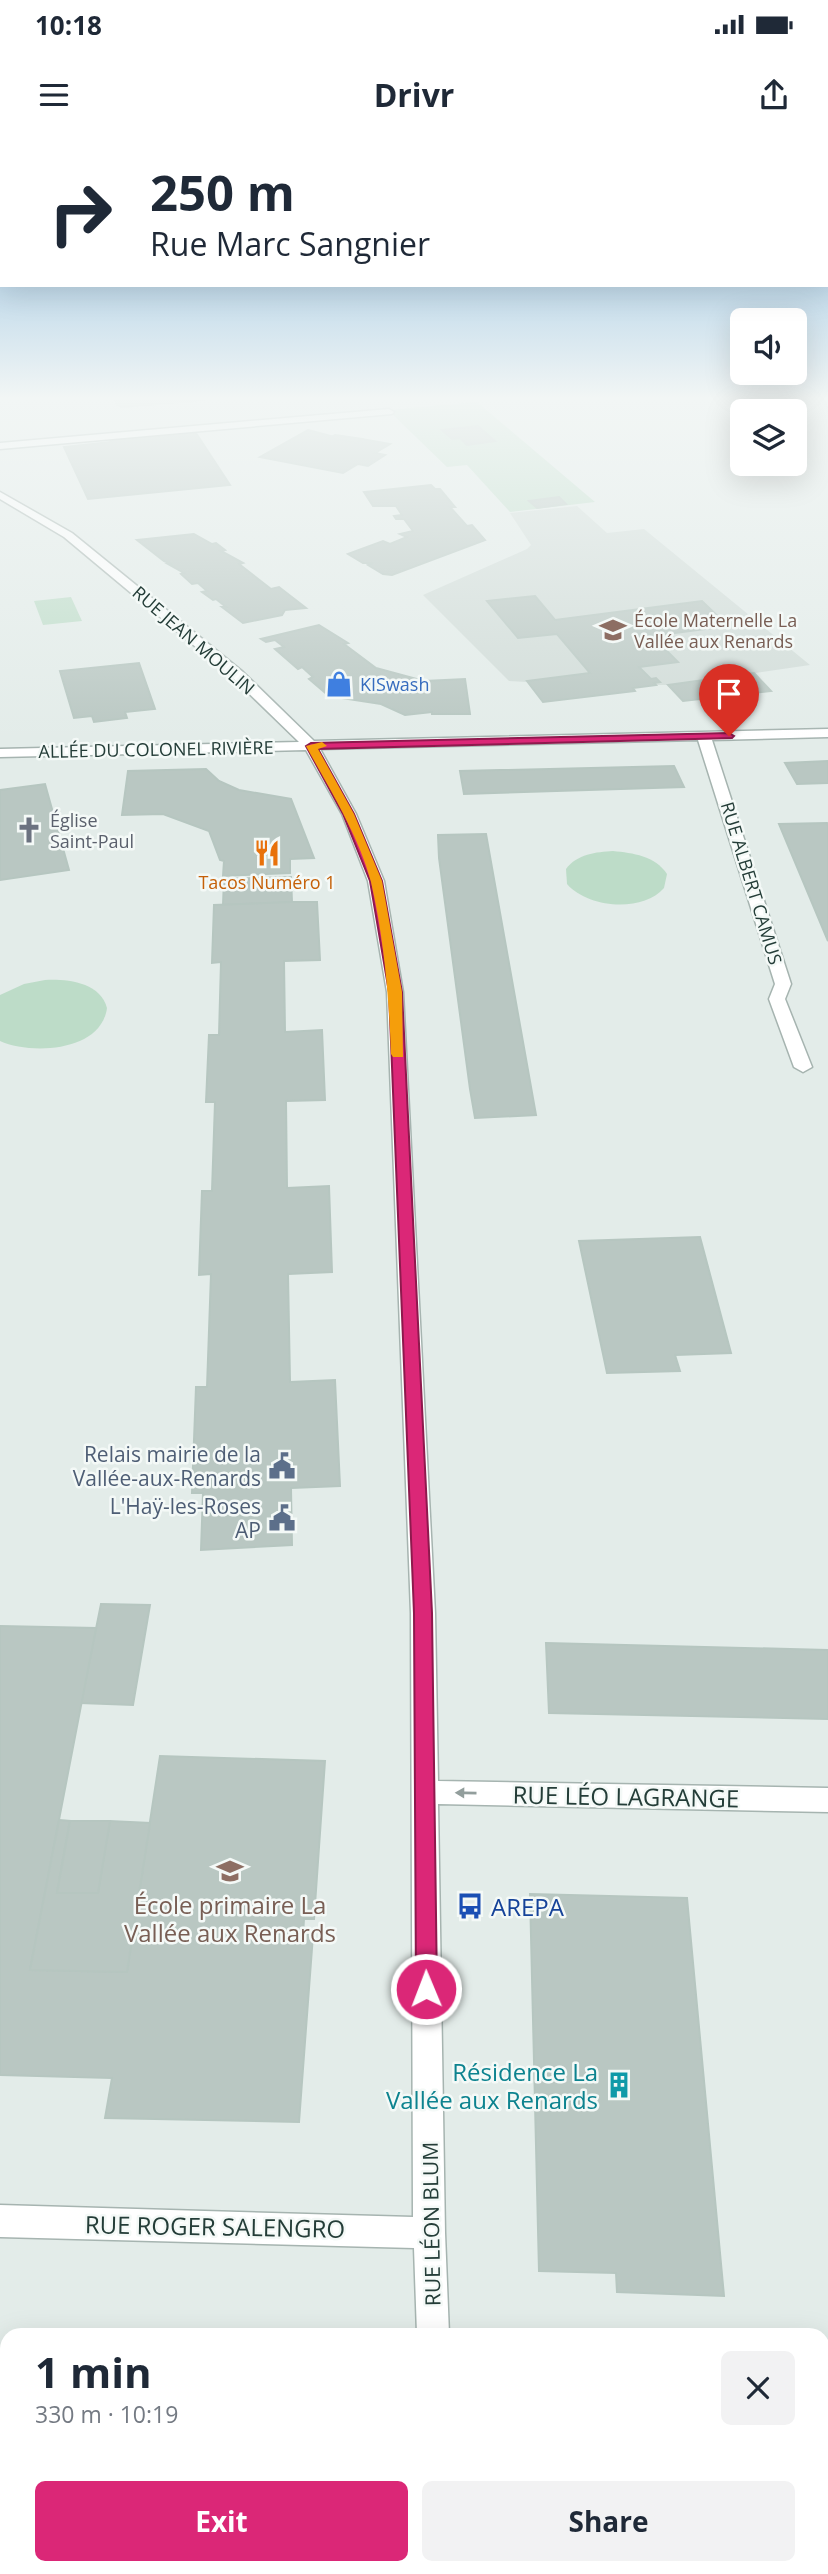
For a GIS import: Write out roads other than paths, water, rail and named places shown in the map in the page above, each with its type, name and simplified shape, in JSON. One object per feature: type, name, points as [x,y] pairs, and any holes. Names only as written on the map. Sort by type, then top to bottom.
[{"type":"street","name":"RUE JEAN MOULIN","points":[[31,514],[68,536],[169,617],[238,675],[311,746]]},
{"type":"street","name":"ALLÉE DU COLONEL RIVIÈRE","points":[[0,753],[828,733]]},
{"type":"street","name":"RUE ALBERT CAMUS","points":[[704,737],[783,984],[777,999],[803,1067]]},
{"type":"street","name":"RUE LÉON BLUM","points":[[311,746],[349,814],[376,881],[395,992],[423,1613],[429,2233],[433,2328]]},
{"type":"street","name":"RUE LÉO LAGRANGE","points":[[425,1792],[828,1800]]},
{"type":"street","name":"RUE ROGER SALENGRO","points":[[0,2221],[429,2233]]},
{"type":"place","name":"École Maternelle La Vallée aux Renards","points":[[613,630]]},
{"type":"place","name":"KISwash","points":[[339,684]]},
{"type":"place","name":"Église Saint-Paul","points":[[29,830]]},
{"type":"place","name":"Tacos Numéro 1","points":[[267,853]]},
{"type":"place","name":"Relais mairie de la Vallée-aux-Renards","points":[[282,1466]]},
{"type":"place","name":"L'Haÿ-les-Roses AP","points":[[282,1518]]},
{"type":"place","name":"École primaire La Vallée aux Renards","points":[[230,1871]]},
{"type":"place","name":"AREPA","points":[[470,1906]]},
{"type":"place","name":"Résidence La Vallée aux Renards","points":[[619,2085]]}]
